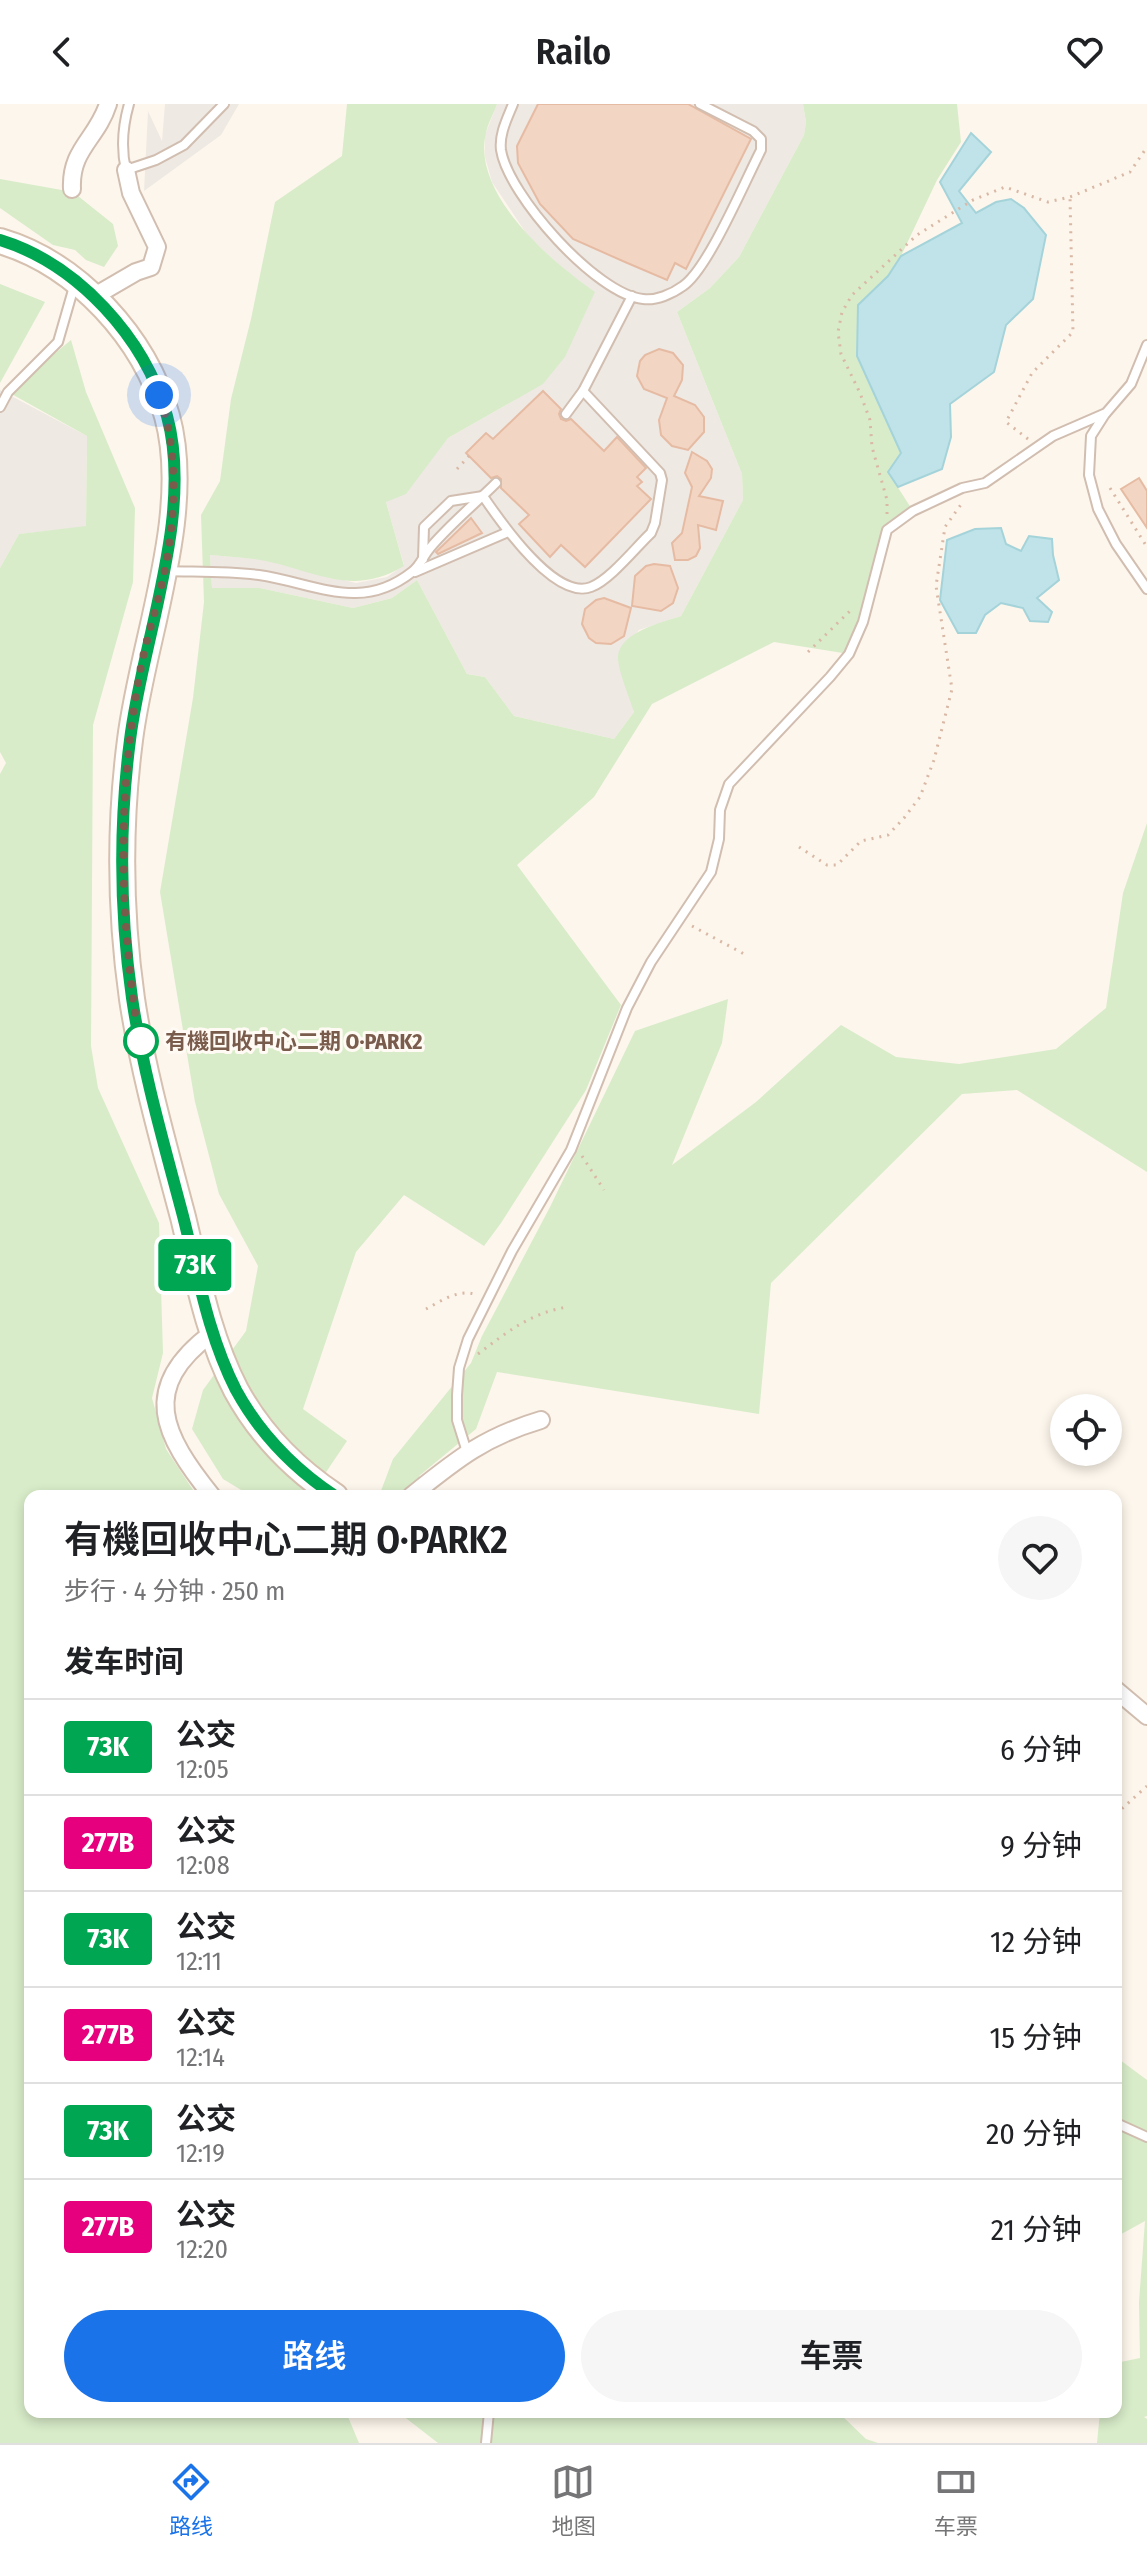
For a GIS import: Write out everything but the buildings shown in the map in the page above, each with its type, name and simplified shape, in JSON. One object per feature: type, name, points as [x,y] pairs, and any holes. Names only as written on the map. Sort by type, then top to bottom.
[{"type":"street","points":[[72,189],[71,173],[77,155],[101,122],[108,104]]},
{"type":"street","points":[[84,290],[151,267],[157,247],[131,193],[126,170]]},
{"type":"street","points":[[0,241],[41,257],[84,290],[122,329],[143,359],[167,418],[174,462],[165,571],[142,662],[130,739],[122,847],[132,998],[147,1078],[216,1347],[238,1393],[263,1432],[292,1464],[327,1490]]},
{"type":"street","points":[[207,1490],[177,1447],[165,1418],[164,1400],[172,1375],[186,1355],[212,1333]]},
{"type":"street","points":[[419,1490],[467,1452],[503,1433],[541,1420]]},
{"type":"street","points":[[1122,1695],[1147,1716]]},
{"type":"lane","points":[[129,104],[125,120],[126,170],[156,160],[184,145],[224,104]]},
{"type":"lane","points":[[513,104],[503,127],[500,148],[507,171],[527,206],[556,239],[599,277],[645,300],[667,295],[685,285],[701,268],[761,150],[761,139],[753,131],[700,104]]},
{"type":"lane","points":[[0,407],[8,392],[58,342],[84,290]]},
{"type":"lane","points":[[566,414],[583,391],[632,296]]},
{"type":"lane","points":[[1147,345],[1131,384],[1091,436],[1089,475],[1098,509],[1110,533],[1147,589]]},
{"type":"lane","points":[[483,496],[508,532],[550,574],[575,588],[590,587],[603,579],[651,533],[662,480],[660,473],[583,391]]},
{"type":"lane","points":[[467,1452],[457,1420],[459,1368],[468,1339],[512,1251],[571,1150],[627,1008],[645,973],[674,924],[711,872],[719,839],[720,810],[729,784],[849,654],[874,584],[887,530],[926,504],[982,483],[1053,436],[1106,413]]},
{"type":"lane","points":[[410,574],[429,549],[496,483]]},
{"type":"lane","points":[[423,559],[424,527],[451,501],[483,496]]},
{"type":"lane","points":[[165,571],[255,575],[294,581],[338,594],[365,593],[387,588],[410,574],[508,532]]},
{"type":"lane","points":[[1122,2126],[1147,2137]]},
{"type":"lane","points":[[486,2443],[488,2418]]},
{"type":"path","points":[[887,530],[887,500],[872,447],[870,420],[841,354],[838,332],[842,312],[852,295],[917,235],[973,200],[1005,187],[1048,202],[1070,197],[1130,172],[1147,147]]},
{"type":"path","points":[[1037,446],[1006,422],[1032,373],[1073,332],[1070,197]]},
{"type":"path","points":[[457,469],[469,456]]},
{"type":"path","points":[[799,847],[827,865],[837,865],[861,841],[888,835],[920,797],[934,760],[952,689],[936,586],[945,527],[957,508],[982,483]]},
{"type":"path","points":[[1110,488],[1147,547]]},
{"type":"path","points":[[808,652],[832,632],[874,584]]},
{"type":"path","points":[[697,929],[746,955]]},
{"type":"path","points":[[580,1153],[604,1190]]},
{"type":"path","points":[[426,1309],[452,1295],[470,1292],[488,1300]]},
{"type":"path","points":[[459,1368],[513,1327],[546,1310],[568,1307]]},
{"type":"path","points":[[1122,1809],[1147,1786]]},
{"type":"shaded area","points":[[165,104],[239,104],[221,135],[144,191],[148,111],[162,141]]},
{"type":"shaded area","points":[[497,104],[803,104],[806,122],[804,135],[739,257],[710,288],[677,312],[742,474],[743,500],[681,616],[639,630],[618,656],[634,712],[614,739],[514,716],[485,677],[467,674],[417,580],[392,598],[353,608],[260,588],[212,588],[210,555],[260,559],[356,583],[387,577],[404,565],[386,502],[448,438],[515,400],[594,292],[528,236],[492,182],[485,157],[485,135]]},
{"type":"shaded area","points":[[0,390],[87,436],[86,527],[19,534],[0,568]]},
{"type":"green space","points":[[347,104],[497,104],[486,133],[485,156],[491,179],[503,202],[538,245],[595,292],[565,357],[543,384],[448,438],[406,494],[386,502],[404,566],[367,580],[350,581],[260,560],[210,555],[212,588],[260,588],[353,608],[392,598],[417,580],[467,674],[485,677],[514,716],[614,739],[634,712],[620,668],[618,656],[621,648],[634,634],[681,616],[743,500],[742,474],[677,312],[710,288],[739,257],[804,135],[806,122],[803,104],[957,104],[961,142],[937,180],[901,256],[888,276],[858,305],[857,356],[901,453],[888,472],[913,511],[887,530],[849,654],[774,642],[652,704],[594,797],[517,865],[621,1005],[586,1090],[484,1246],[404,1195],[356,1252],[303,1409],[347,1441],[314,1490],[241,1490],[223,1479],[192,1429],[203,1390],[246,1331],[258,1266],[219,1194],[195,1102],[160,892],[193,698],[204,602],[201,515],[220,481],[231,399],[275,202],[342,156]]},
{"type":"green space","points":[[0,179],[73,192],[113,224],[118,246],[104,267],[86,260],[75,250],[53,245],[0,208]]},
{"type":"green space","points":[[0,284],[45,302],[0,383]]},
{"type":"green space","points":[[71,340],[86,392],[135,508],[133,582],[93,725],[91,1046],[98,1088],[159,1223],[163,1353],[152,1398],[166,1449],[193,1490],[24,1490],[24,2418],[349,2418],[359,2443],[0,2443],[0,774],[6,763],[0,752],[0,568],[19,534],[86,526],[87,436],[8,392]]},
{"type":"green space","points":[[1147,823],[1147,1172],[1017,1090],[962,1094],[771,1283],[759,1414],[497,1372],[476,1429],[419,1476],[431,1490],[381,1490],[393,1459],[471,1363],[635,1031],[728,999],[722,1043],[672,1165],[756,1102],[841,1025],[896,1057],[959,1064],[1056,1049],[1106,1008],[1123,893]]},
{"type":"green space","points":[[1122,2061],[1147,2080],[1147,2416],[1144,2417],[1147,2419],[1147,2443],[1097,2443],[1099,2418],[1122,2418],[1122,2362],[1140,2358],[1139,2302],[1145,2221],[1122,2234]]},
{"type":"green space","points":[[406,2418],[844,2418],[866,2439],[878,2443],[438,2443]]},
{"type":"water","points":[[971,133],[991,152],[959,191],[976,213],[996,202],[1011,199],[1024,208],[1046,235],[1033,299],[1006,325],[994,372],[950,404],[951,437],[942,469],[898,487],[888,472],[901,453],[857,356],[858,305],[888,276],[901,256],[962,223],[940,182]]},
{"type":"water","points":[[1001,528],[1006,544],[1021,551],[1029,536],[1052,539],[1059,580],[1037,598],[1052,612],[1048,622],[1030,621],[1023,608],[1001,603],[985,615],[976,633],[958,633],[940,600],[947,540],[975,529]]},
{"type":"bus line","name":"73K","points":[[0,240],[41,257],[93,297],[122,329],[143,359],[167,418],[174,462],[165,571],[142,662],[125,796],[122,847],[132,998],[147,1078],[216,1347],[238,1393],[263,1432],[292,1464],[326,1490]]},
{"type":"place","name":"有機回收中心二期 O·PARK2","points":[[141,1041]]},
{"type":"route","points":[[141,1041],[132,998],[122,847],[130,739],[142,662],[165,571],[172,507],[174,462],[167,418],[159,395]]}]
